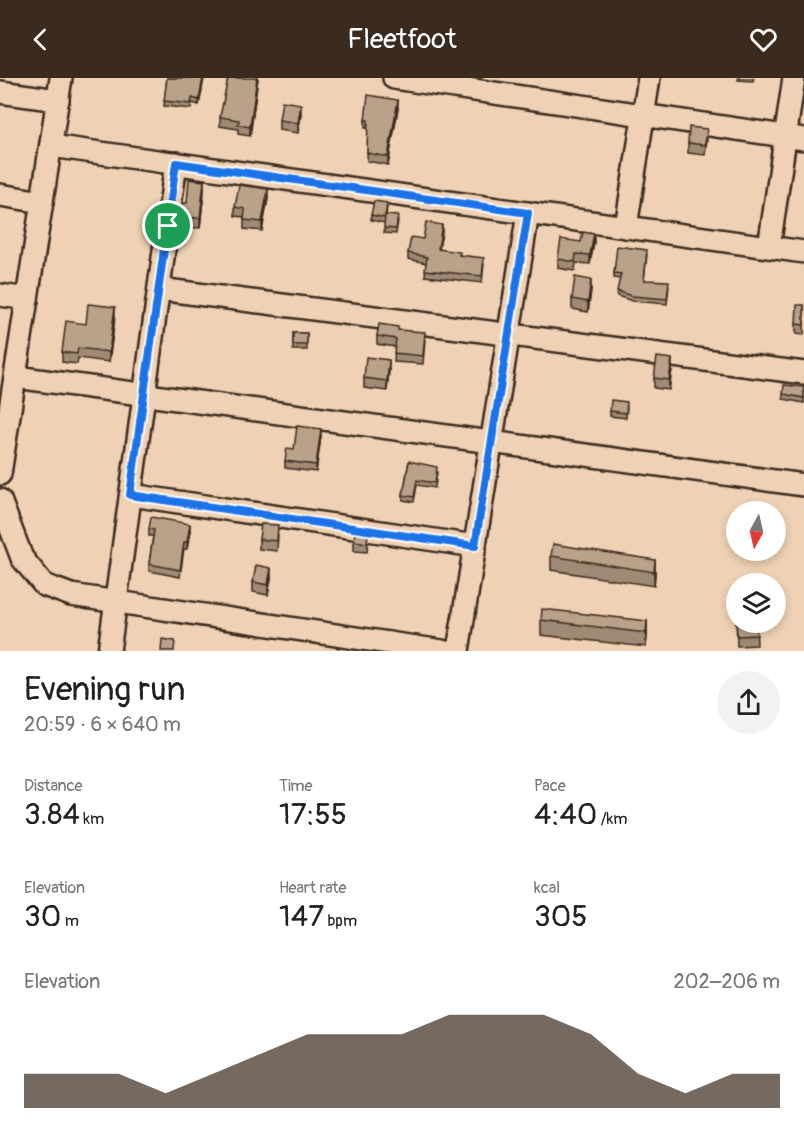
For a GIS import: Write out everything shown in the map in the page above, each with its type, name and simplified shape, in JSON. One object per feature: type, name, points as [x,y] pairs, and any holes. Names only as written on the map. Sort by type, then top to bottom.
[{"type":"street","points":[[0,474],[9,389],[27,300],[61,78]]},
{"type":"street","points":[[394,78],[795,138]]},
{"type":"street","points":[[626,227],[649,78]]},
{"type":"street","points":[[770,247],[795,138],[794,78]]},
{"type":"street","points":[[0,92],[57,100]]},
{"type":"street","points":[[51,146],[804,252]]},
{"type":"street","points":[[109,651],[176,163]]},
{"type":"street","points":[[0,195],[42,202]]},
{"type":"street","points":[[458,651],[528,213]]},
{"type":"street","points":[[159,289],[804,373]]},
{"type":"street","points":[[0,295],[27,300]]},
{"type":"street","points":[[9,389],[144,394],[804,486]]},
{"type":"street","points":[[130,495],[475,546]]},
{"type":"street","points":[[0,500],[22,558],[44,585],[71,595],[442,651]]},
{"type":"building","points":[[167,78],[203,78],[199,100],[192,98],[191,104],[164,101]]},
{"type":"building","points":[[228,78],[257,78],[250,127],[238,125],[239,120],[220,117]]},
{"type":"building","points":[[368,95],[398,100],[388,157],[367,153],[368,120],[365,120]]},
{"type":"building","points":[[282,101],[301,104],[298,123],[279,120]]},
{"type":"building","points":[[689,127],[707,129],[705,145],[688,143]]},
{"type":"building","points":[[189,179],[204,181],[200,218],[180,217],[182,203],[187,203]]},
{"type":"building","points":[[239,185],[268,189],[262,222],[244,220],[245,209],[235,207]]},
{"type":"building","points":[[374,201],[387,203],[385,218],[371,215]]},
{"type":"building","points":[[385,215],[398,216],[396,229],[384,228]]},
{"type":"building","points":[[426,222],[442,225],[438,249],[460,252],[459,255],[484,258],[482,276],[425,270],[427,257],[408,253],[411,237],[423,239]]},
{"type":"building","points":[[583,232],[594,234],[590,255],[576,254],[575,262],[558,259],[561,239],[581,242]]},
{"type":"building","points":[[617,246],[647,250],[644,280],[669,281],[667,299],[632,296],[617,291],[621,274],[614,273]]},
{"type":"building","points":[[575,277],[591,280],[588,302],[572,299]]},
{"type":"building","points":[[88,304],[115,307],[109,352],[78,348],[77,354],[62,352],[66,321],[86,324]]},
{"type":"building","points":[[797,305],[804,305],[804,325],[796,324]]},
{"type":"building","points":[[379,324],[398,327],[398,330],[425,332],[423,356],[394,353],[396,339],[377,336]]},
{"type":"building","points":[[293,333],[307,333],[307,345],[293,345]]},
{"type":"building","points":[[366,357],[389,360],[387,381],[364,378]]},
{"type":"building","points":[[657,357],[672,359],[669,380],[654,378]]},
{"type":"building","points":[[784,385],[804,387],[804,398],[783,394]]},
{"type":"building","points":[[611,400],[627,402],[626,413],[610,411]]},
{"type":"building","points":[[297,426],[321,429],[316,465],[285,461],[287,448],[294,449]]},
{"type":"building","points":[[409,461],[437,467],[435,483],[417,480],[414,497],[403,495]]},
{"type":"building","points":[[151,517],[190,524],[187,542],[184,542],[180,570],[149,564],[154,530],[149,529]]},
{"type":"building","points":[[261,524],[278,525],[277,541],[259,539]]},
{"type":"building","points":[[355,531],[368,533],[367,543],[354,541]]},
{"type":"building","points":[[553,544],[655,560],[654,572],[551,556]]},
{"type":"building","points":[[256,565],[271,568],[268,585],[253,582]]},
{"type":"building","points":[[542,609],[647,621],[646,633],[541,620]]},
{"type":"building","points":[[737,633],[757,633],[757,635],[737,636]]},
{"type":"building","points":[[162,639],[175,641],[174,651],[161,651]]},
{"type":"route","points":[[176,163],[528,213],[475,546],[130,495],[168,226],[176,163]]}]
